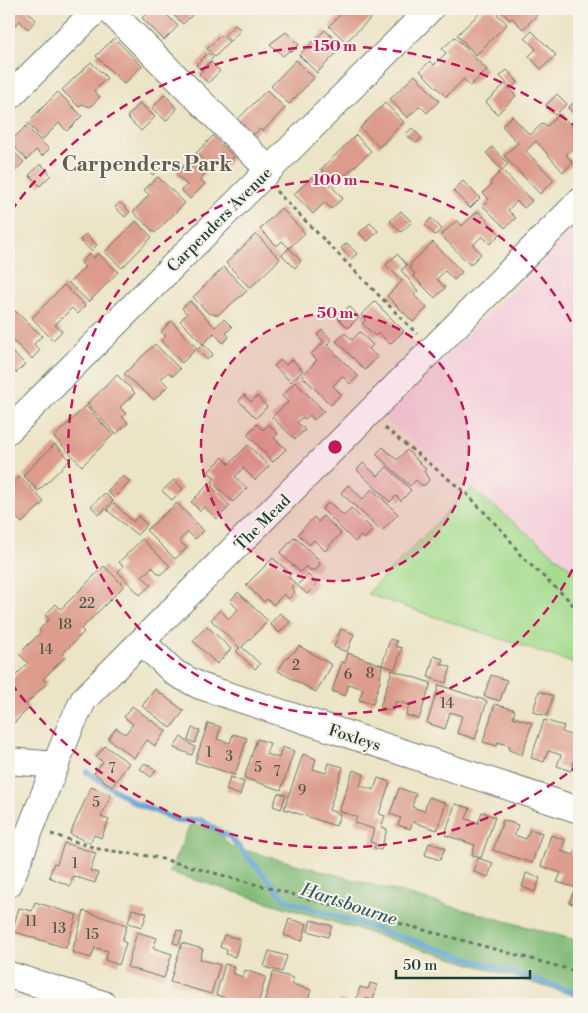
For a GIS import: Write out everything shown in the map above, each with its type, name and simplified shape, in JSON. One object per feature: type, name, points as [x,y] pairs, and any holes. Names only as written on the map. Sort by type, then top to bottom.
[{"type":"street","points":[[9,97],[97,9]]},
{"type":"street","points":[[108,9],[266,173]]},
{"type":"street","name":"Carpenders Avenue","points":[[9,430],[430,9]]},
{"type":"street","name":"The Mead","points":[[10,874],[84,699],[579,202]]},
{"type":"street","name":"Foxleys","points":[[142,642],[175,674],[200,686],[579,810]]},
{"type":"street","points":[[9,761],[56,765]]},
{"type":"street","points":[[9,975],[52,996],[103,1004]]},
{"type":"path","points":[[266,173],[432,349]]},
{"type":"path","points":[[368,415],[466,493],[508,537],[521,556],[569,600],[579,613]]},
{"type":"path","points":[[31,828],[99,849],[166,860],[579,972]]},
{"type":"shaded area","points":[[579,223],[579,575],[384,418]]},
{"type":"green space","points":[[471,488],[579,575],[579,665],[367,594]]},
{"type":"green space","points":[[190,825],[208,827],[222,836],[230,846],[579,941],[579,997],[169,872]]},
{"type":"building","points":[[9,9],[25,9],[36,20],[28,29],[20,21],[11,29],[9,27]]},
{"type":"building","points":[[145,9],[161,9],[178,26],[164,40],[142,18],[148,12]]},
{"type":"building","points":[[167,9],[198,9],[183,24]]},
{"type":"building","points":[[338,9],[363,9],[372,17],[346,42],[329,26],[342,13]]},
{"type":"building","points":[[484,9],[492,9],[507,24],[476,55],[457,35]]},
{"type":"building","points":[[499,9],[531,9],[537,15],[523,29]]},
{"type":"building","points":[[235,25],[241,30],[230,41],[224,35]]},
{"type":"building","points":[[325,30],[342,47],[317,73],[299,55]]},
{"type":"building","points":[[532,31],[556,55],[541,69],[529,56],[536,49],[525,38]]},
{"type":"building","points":[[286,32],[299,45],[292,52],[290,50],[283,56],[270,44]]},
{"type":"building","points":[[221,35],[229,42],[215,57],[207,49]]},
{"type":"building","points":[[455,37],[487,70],[470,86],[464,79],[446,97],[420,71],[430,61],[434,65],[446,53],[442,49]]},
{"type":"building","points":[[114,38],[142,66],[124,84],[96,56]]},
{"type":"building","points":[[208,53],[213,58],[201,70],[196,65]]},
{"type":"building","points":[[296,60],[314,78],[289,104],[271,86]]},
{"type":"building","points":[[91,62],[107,78],[94,91],[100,97],[90,107],[82,104],[79,107],[62,90]]},
{"type":"building","points":[[211,62],[220,71],[208,83],[199,74]]},
{"type":"building","points":[[507,70],[518,82],[511,88],[500,76]]},
{"type":"building","points":[[415,75],[439,101],[427,113],[420,106],[407,118],[390,99]]},
{"type":"building","points":[[505,84],[516,96],[497,114],[486,102]]},
{"type":"building","points":[[267,90],[285,108],[263,131],[260,129],[252,136],[236,121]]},
{"type":"building","points":[[58,92],[82,116],[67,131],[59,123],[43,139],[27,123]]},
{"type":"building","points":[[165,94],[177,109],[166,121],[152,108]]},
{"type":"building","points":[[557,94],[567,104],[555,115],[546,105]]},
{"type":"building","points":[[579,97],[579,119],[568,108]]},
{"type":"building","points":[[140,103],[155,117],[141,131],[127,117]]},
{"type":"building","points":[[385,103],[404,122],[379,147],[360,128]]},
{"type":"building","points":[[560,114],[579,134],[579,151],[575,146],[566,155],[573,163],[563,172],[536,141],[526,151],[554,180],[540,194],[504,156],[518,143],[502,126],[512,116],[530,135],[543,123],[547,126]]},
{"type":"building","points":[[26,126],[49,149],[42,156],[36,150],[27,160],[10,142]]},
{"type":"building","points":[[412,128],[422,138],[416,143],[406,134]]},
{"type":"building","points":[[356,135],[371,151],[336,184],[321,169]]},
{"type":"building","points":[[213,136],[234,157],[225,166],[218,160],[210,168],[196,153]]},
{"type":"building","points":[[9,147],[24,162],[9,177]]},
{"type":"building","points":[[492,147],[508,164],[502,170],[486,153]]},
{"type":"building","points":[[194,155],[209,169],[200,179],[205,184],[190,199],[181,190],[187,185],[176,174]]},
{"type":"building","points":[[151,163],[158,170],[153,175],[146,169]]},
{"type":"building","points":[[41,164],[51,175],[40,186],[29,175]]},
{"type":"building","points":[[502,170],[532,201],[524,208],[517,201],[508,210],[516,218],[505,228],[483,206],[489,199],[483,193],[492,184],[490,182]]},
{"type":"building","points":[[317,172],[343,198],[331,209],[325,202],[313,214],[294,194]]},
{"type":"building","points":[[158,177],[185,203],[155,233],[133,212],[149,195],[144,190]]},
{"type":"building","points":[[463,181],[480,198],[470,208],[453,191]]},
{"type":"building","points":[[9,202],[15,208],[9,214]]},
{"type":"building","points":[[120,202],[130,212],[125,217],[115,207]]},
{"type":"building","points":[[281,208],[305,233],[289,248],[282,241],[277,246],[260,229]]},
{"type":"building","points":[[401,211],[412,222],[401,232],[390,221]]},
{"type":"building","points":[[478,211],[500,234],[490,244],[482,236],[473,245],[481,254],[470,265],[441,235],[457,220],[462,226]]},
{"type":"building","points":[[431,218],[442,229],[435,235],[425,225]]},
{"type":"building","points":[[136,221],[152,237],[122,268],[105,252]]},
{"type":"building","points":[[370,223],[378,231],[368,241],[359,233]]},
{"type":"building","points":[[86,234],[97,245],[91,251],[80,240]]},
{"type":"building","points":[[256,234],[280,259],[250,288],[226,263]]},
{"type":"building","points":[[433,242],[462,272],[454,280],[445,271],[437,279],[445,288],[435,298],[413,276],[415,274],[410,268],[411,263]]},
{"type":"building","points":[[347,243],[357,254],[351,259],[341,248]]},
{"type":"building","points":[[289,248],[301,261],[295,268],[282,255]]},
{"type":"building","points":[[98,253],[118,272],[89,302],[69,283],[85,267],[81,263],[89,254],[94,258]]},
{"type":"building","points":[[397,254],[407,265],[401,270],[418,291],[414,295],[427,308],[413,322],[387,296],[402,281],[386,265]]},
{"type":"building","points":[[224,267],[247,291],[218,315],[208,313],[193,297]]},
{"type":"building","points":[[64,285],[85,306],[78,314],[72,308],[55,325],[62,331],[53,340],[32,318]]},
{"type":"building","points":[[190,301],[215,327],[224,319],[232,327],[226,333],[229,337],[223,343],[214,333],[203,344],[180,321],[187,314],[182,308]]},
{"type":"building","points":[[375,302],[404,331],[390,344],[379,333],[375,336],[362,323],[366,320],[361,315]]},
{"type":"building","points":[[349,306],[359,317],[348,328],[338,318]]},
{"type":"building","points":[[15,311],[42,336],[34,344],[40,350],[32,359],[9,337],[9,318]]},
{"type":"building","points":[[171,321],[197,348],[182,363],[161,341],[166,336],[161,332]]},
{"type":"building","points":[[322,330],[332,340],[327,345],[358,376],[350,384],[342,376],[333,386],[341,394],[331,405],[302,376],[317,360],[311,354],[324,342],[317,335]]},
{"type":"building","points":[[360,332],[373,345],[369,349],[377,357],[365,370],[336,341],[345,333],[352,340]]},
{"type":"building","points":[[155,344],[180,369],[173,376],[168,372],[161,379],[168,386],[154,400],[124,374]]},
{"type":"building","points":[[203,344],[213,354],[207,360],[197,350]]},
{"type":"building","points":[[9,349],[25,364],[16,373],[11,368],[9,371]]},
{"type":"building","points":[[292,359],[303,371],[291,382],[274,366],[281,360],[286,365]]},
{"type":"building","points":[[117,375],[135,393],[120,407],[126,414],[122,417],[128,423],[116,434],[87,404]]},
{"type":"building","points":[[295,382],[324,411],[314,420],[310,415],[305,419],[303,417],[297,422],[305,430],[295,439],[272,417],[288,402],[282,396]]},
{"type":"building","points":[[244,395],[251,402],[257,396],[267,407],[256,418],[239,401]]},
{"type":"building","points":[[86,406],[113,435],[82,466],[54,437]]},
{"type":"building","points":[[257,424],[263,430],[269,424],[278,434],[274,438],[286,449],[273,462],[247,434]]},
{"type":"building","points":[[55,444],[70,460],[38,491],[23,475]]},
{"type":"building","points":[[248,445],[269,466],[255,480],[243,468],[235,477],[247,488],[233,502],[212,482],[215,478],[208,472],[223,457],[229,464]]},
{"type":"building","points":[[383,447],[397,460],[407,450],[426,469],[424,471],[429,480],[425,485],[421,485],[416,480],[410,486],[376,454]]},
{"type":"building","points":[[363,463],[378,476],[387,467],[411,490],[401,501],[396,496],[390,502],[357,470]]},
{"type":"building","points":[[123,476],[130,482],[114,498],[107,491]]},
{"type":"building","points":[[20,477],[44,502],[22,523],[15,516],[9,522],[9,488]]},
{"type":"building","points":[[174,480],[183,489],[172,500],[162,491]]},
{"type":"building","points":[[209,484],[230,506],[217,519],[204,507],[200,511],[191,502]]},
{"type":"building","points":[[348,485],[363,499],[372,489],[398,514],[382,531],[341,493]]},
{"type":"building","points":[[105,493],[113,501],[99,515],[91,506]]},
{"type":"building","points":[[329,502],[344,516],[351,508],[373,530],[364,539],[360,536],[355,542],[322,509]]},
{"type":"building","points":[[114,503],[133,522],[138,516],[147,525],[137,535],[107,510]]},
{"type":"building","points":[[177,503],[204,531],[195,539],[188,532],[179,541],[187,548],[175,559],[146,530]]},
{"type":"building","points":[[323,516],[341,533],[325,551],[314,540],[309,545],[298,534],[314,517],[318,522]]},
{"type":"building","points":[[295,537],[320,561],[316,570],[310,570],[306,566],[300,572],[280,553]]},
{"type":"building","points":[[142,539],[170,566],[160,575],[152,567],[142,576],[151,585],[140,595],[118,572],[123,566],[119,562]]},
{"type":"building","points":[[273,558],[291,574],[288,577],[295,583],[291,587],[295,592],[288,599],[284,594],[273,605],[267,599],[264,602],[246,585]]},
{"type":"building","points":[[104,566],[124,586],[81,629],[84,632],[62,654],[65,657],[43,679],[47,683],[26,704],[29,708],[9,728],[9,682],[28,663],[19,654],[41,632],[39,630],[49,619],[45,615],[56,604],[61,609]]},
{"type":"building","points":[[308,575],[317,584],[307,594],[297,585]]},
{"type":"building","points":[[238,592],[268,621],[242,647],[260,664],[255,669],[236,651],[240,648],[211,620],[220,610],[229,619],[238,609],[230,601]]},
{"type":"building","points":[[280,613],[290,622],[279,633],[270,624]]},
{"type":"building","points":[[207,626],[231,649],[217,664],[193,641]]},
{"type":"building","points":[[341,629],[354,634],[347,652],[334,647]]},
{"type":"building","points":[[390,639],[397,641],[395,646],[402,648],[395,669],[382,665]]},
{"type":"building","points":[[299,646],[332,665],[316,692],[278,671],[285,660]]},
{"type":"building","points":[[348,653],[382,665],[380,681],[373,704],[359,700],[363,689],[349,684],[345,696],[332,691],[342,662],[345,663]]},
{"type":"building","points":[[434,656],[443,659],[441,664],[451,667],[446,683],[428,677]]},
{"type":"building","points":[[392,670],[431,683],[419,719],[406,715],[409,705],[396,701],[393,711],[380,707]]},
{"type":"building","points":[[491,675],[507,680],[500,701],[484,696]]},
{"type":"building","points":[[439,685],[487,701],[475,739],[457,733],[462,716],[450,712],[445,729],[427,723]]},
{"type":"building","points":[[155,689],[184,711],[171,728],[142,706]]},
{"type":"building","points":[[539,691],[553,696],[547,716],[533,712]]},
{"type":"building","points":[[495,704],[515,710],[513,717],[532,723],[522,755],[509,750],[510,746],[498,742],[497,746],[483,742]]},
{"type":"building","points":[[132,706],[166,731],[155,746],[147,740],[134,758],[108,739],[116,728],[125,734],[133,724],[124,717]]},
{"type":"building","points":[[544,720],[564,726],[562,732],[579,738],[579,745],[571,771],[557,766],[561,755],[555,753],[548,751],[544,762],[531,758]]},
{"type":"building","points":[[208,723],[221,727],[217,739],[230,743],[233,734],[247,738],[235,775],[195,762]]},
{"type":"building","points":[[192,728],[200,730],[195,743],[188,740]]},
{"type":"building","points":[[181,737],[195,747],[192,755],[174,748]]},
{"type":"building","points":[[257,739],[270,743],[266,754],[279,758],[282,747],[294,751],[281,790],[244,778]]},
{"type":"building","points":[[105,746],[129,763],[112,787],[94,773],[103,762],[96,757]]},
{"type":"building","points":[[303,754],[316,759],[313,769],[326,773],[329,763],[343,767],[329,810],[340,814],[336,826],[284,809]]},
{"type":"building","points":[[145,763],[156,771],[151,777],[140,769]]},
{"type":"building","points":[[353,770],[364,774],[360,786],[374,790],[378,778],[390,782],[379,814],[385,816],[381,827],[387,829],[381,850],[374,848],[376,844],[370,842],[374,829],[355,823],[357,817],[339,811]]},
{"type":"building","points":[[230,777],[244,782],[240,795],[226,790]]},
{"type":"building","points":[[91,787],[111,795],[101,817],[109,820],[101,838],[94,835],[90,843],[70,834]]},
{"type":"building","points":[[399,788],[416,794],[412,807],[424,811],[429,797],[446,803],[437,830],[413,822],[410,829],[398,825],[401,818],[390,814]]},
{"type":"building","points":[[278,793],[286,795],[281,809],[273,806]]},
{"type":"building","points":[[455,804],[470,808],[466,819],[478,823],[482,812],[495,817],[481,858],[472,855],[475,845],[445,835]]},
{"type":"building","points":[[503,820],[518,825],[514,835],[526,839],[530,829],[542,833],[532,863],[493,850]]},
{"type":"building","points":[[551,835],[565,840],[561,851],[574,855],[579,845],[579,882],[577,888],[557,882],[561,873],[541,866]]},
{"type":"building","points":[[64,843],[96,853],[90,871],[98,873],[95,883],[73,876],[70,886],[49,877],[54,863],[57,864]]},
{"type":"building","points":[[429,843],[445,848],[440,860],[425,855]]},
{"type":"building","points":[[478,858],[493,863],[488,877],[474,872]]},
{"type":"building","points":[[526,873],[540,878],[535,892],[522,887]]},
{"type":"building","points":[[574,890],[579,891],[577,905],[569,903]]},
{"type":"building","points":[[35,902],[77,915],[66,948],[12,931],[19,908],[32,911]]},
{"type":"building","points":[[132,909],[147,913],[142,927],[128,923]]},
{"type":"building","points":[[84,911],[127,925],[122,941],[126,943],[119,965],[105,960],[108,951],[95,948],[91,958],[72,952]]},
{"type":"building","points":[[289,919],[307,924],[302,941],[284,935]]},
{"type":"building","points":[[311,920],[332,926],[328,937],[308,931]]},
{"type":"building","points":[[177,930],[183,932],[179,944],[173,943]]},
{"type":"building","points":[[137,932],[157,938],[153,948],[172,954],[164,978],[127,967]]},
{"type":"building","points":[[224,935],[240,939],[235,957],[226,954],[227,950],[220,947]]},
{"type":"building","points":[[182,943],[203,949],[200,959],[220,965],[211,994],[170,982]]},
{"type":"building","points":[[269,951],[287,956],[282,972],[264,967]]},
{"type":"building","points":[[225,964],[234,967],[232,973],[243,977],[245,970],[266,977],[258,1004],[248,1004],[216,995]]},
{"type":"building","points":[[273,972],[293,978],[292,984],[311,990],[307,1004],[264,1004]]},
{"type":"building","points":[[370,983],[377,985],[373,1000],[365,998],[364,1003],[356,1000],[360,987],[368,989]]},
{"type":"building","points":[[339,1000],[347,1002],[346,1004],[338,1004]]},
{"type":"waterway","name":"Hartsbourne","points":[[87,772],[135,803],[179,821],[201,820],[231,838],[286,900],[579,994]]},
{"type":"district","name":"Carpenders Park","points":[[147,164]]}]
